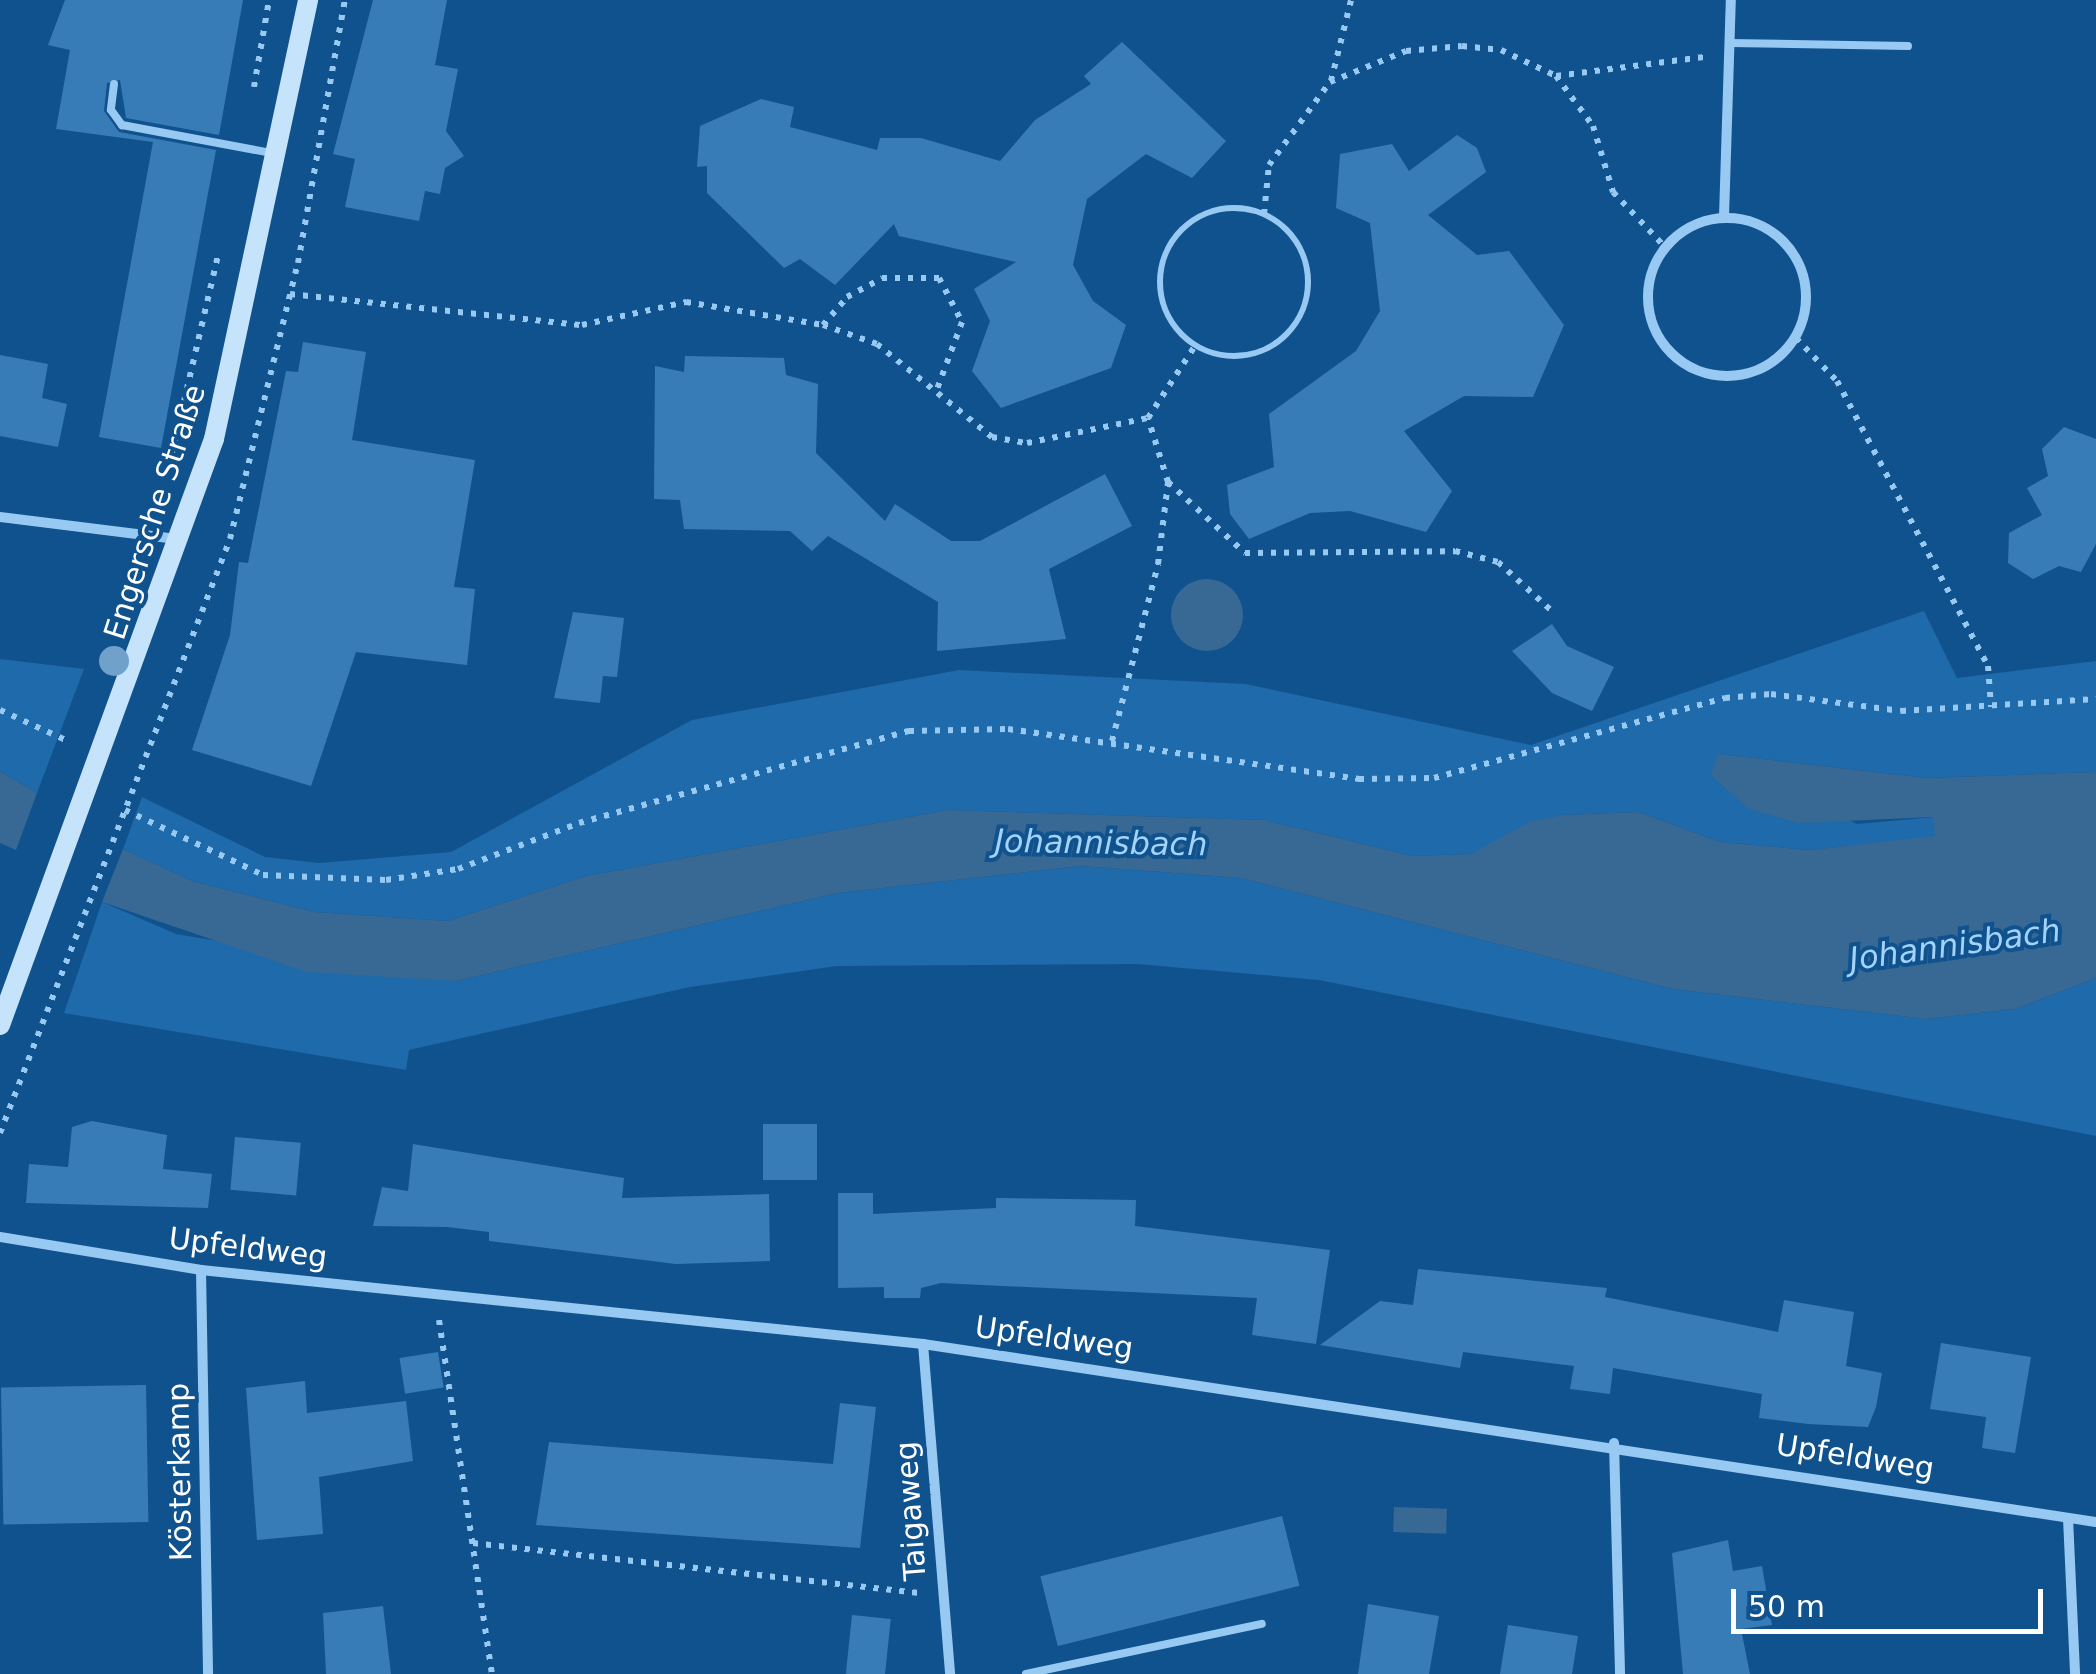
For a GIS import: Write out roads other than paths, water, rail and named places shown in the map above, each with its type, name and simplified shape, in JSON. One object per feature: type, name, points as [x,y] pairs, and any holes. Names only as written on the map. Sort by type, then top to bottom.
[{"type":"main road","name":"Engersche Straße","points":[[0,1025],[182,540],[277,154],[308,0]]},
{"type":"street","points":[[1724,217],[1730,0]]},
{"type":"street","points":[[1724,217],[1760,223],[1789,245],[1806,291],[1796,338],[1761,369],[1692,368],[1658,336],[1650,314],[1665,247],[1724,217]]},
{"type":"street","points":[[0,517],[182,540]]},
{"type":"street","name":"Upfeldweg","points":[[0,1237],[201,1270],[923,1344],[1614,1442],[2096,1522]]},
{"type":"street","name":"Kösterkamp","points":[[201,1270],[208,1674]]},
{"type":"street","name":"Taigaweg","points":[[923,1344],[950,1674]]},
{"type":"street","points":[[1614,1442],[1620,1674]]},
{"type":"street","points":[[2068,1518],[2075,1674]]},
{"type":"lane","points":[[1730,48],[1908,46]]},
{"type":"lane","points":[[114,84],[112,110],[122,125],[277,154]]},
{"type":"lane","points":[[1026,1674],[1262,1624]]},
{"type":"water","points":[[1207,579],[1232,590],[1243,615],[1232,640],[1207,651],[1182,640],[1171,615],[1182,590]]},
{"type":"water","name":"Johannisbach","points":[[1718,754],[1927,778],[2096,772],[2096,978],[2015,1009],[1926,1019],[1673,989],[1241,878],[1081,866],[838,893],[456,981],[307,972],[102,902],[123,849],[192,881],[314,912],[448,921],[586,876],[948,810],[1265,820],[1412,856],[1471,854],[1529,822],[1563,815],[1639,812],[1720,842],[1810,850],[1935,836],[1933,817],[1799,823],[1749,809],[1711,775]]},
{"type":"water","points":[[0,771],[37,793],[16,850],[0,843]]},
{"type":"water","points":[[1394,1507],[1447,1509],[1446,1534],[1393,1532]]}]
